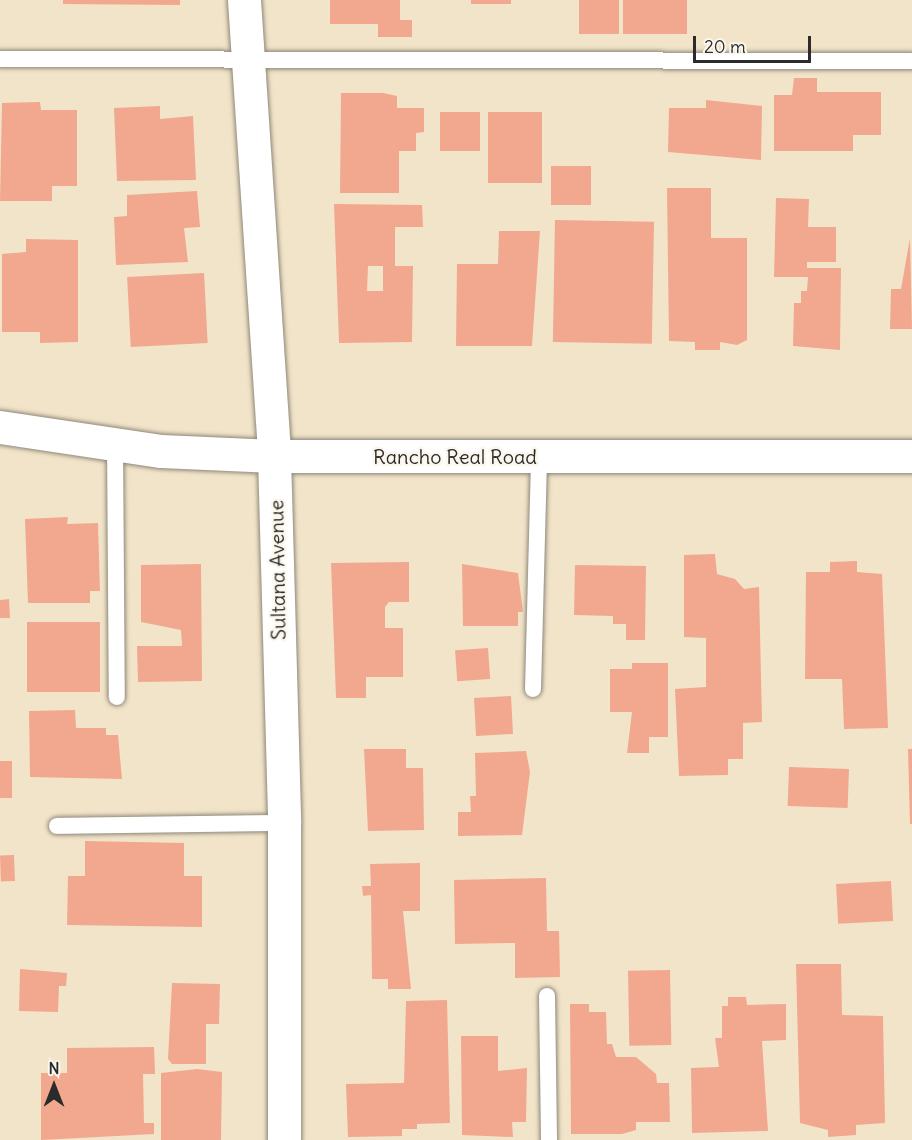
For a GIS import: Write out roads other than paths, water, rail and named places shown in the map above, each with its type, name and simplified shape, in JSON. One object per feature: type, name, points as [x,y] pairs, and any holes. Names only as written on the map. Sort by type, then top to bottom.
[{"type":"street","name":"Sultana Avenue","points":[[244,0],[274,456],[284,823],[284,1140]]},
{"type":"street","name":"Rancho Real Road","points":[[0,427],[115,441],[161,451],[274,456],[912,456]]},
{"type":"lane","points":[[0,59],[912,61]]},
{"type":"lane","points":[[115,441],[117,697]]},
{"type":"lane","points":[[533,689],[539,456]]},
{"type":"lane","points":[[57,826],[284,823]]},
{"type":"lane","points":[[547,996],[549,1140]]}]
